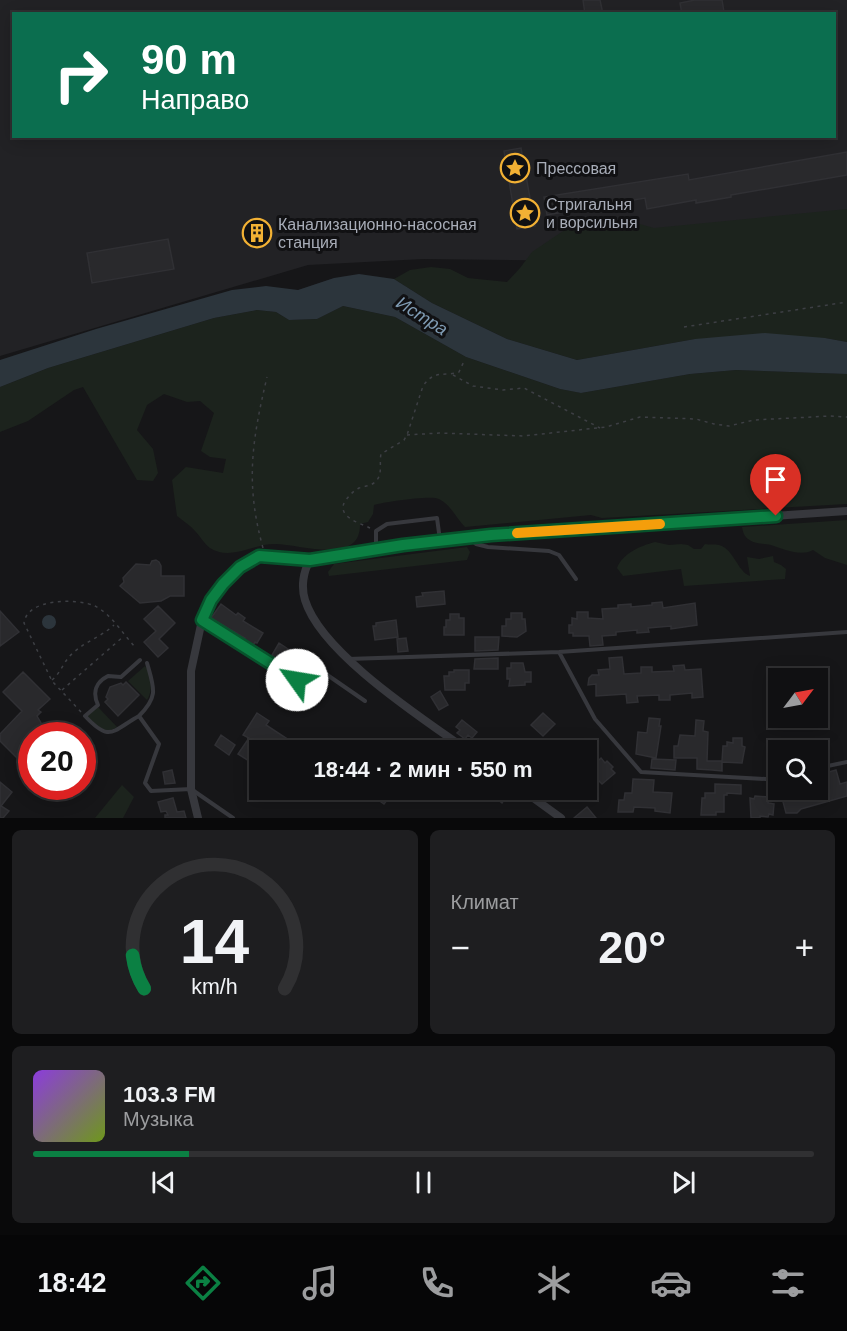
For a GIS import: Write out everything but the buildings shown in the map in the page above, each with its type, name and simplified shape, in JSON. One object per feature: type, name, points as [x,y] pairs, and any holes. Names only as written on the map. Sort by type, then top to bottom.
[{"type":"street","points":[[198,818],[191,789],[191,671],[202,620],[211,600],[223,584],[250,560],[265,555],[310,560],[469,537],[847,511]]},
{"type":"street","points":[[310,560],[304,575],[303,587],[306,602],[327,637],[347,659],[452,740]]},
{"type":"street","points":[[536,800],[561,818]]},
{"type":"lane","points":[[376,549],[376,531],[387,524],[437,518],[440,541]]},
{"type":"lane","points":[[469,537],[476,544],[488,547],[549,551],[559,555],[576,579]]},
{"type":"lane","points":[[202,620],[297,680],[323,672],[365,701]]},
{"type":"lane","points":[[347,659],[559,652],[847,632]]},
{"type":"lane","points":[[559,652],[595,719],[641,772],[768,779]]},
{"type":"lane","points":[[140,660],[121,677],[108,676],[98,683],[94,694],[98,705],[85,716],[104,733],[116,731],[140,716],[151,704],[154,688],[147,663]]},
{"type":"lane","points":[[140,716],[159,744],[146,783],[150,791],[191,789],[233,818]]},
{"type":"lane","points":[[828,766],[847,762]]},
{"type":"path","points":[[684,327],[847,302]]},
{"type":"path","points":[[376,531],[348,518],[343,506],[351,494],[377,480],[380,474],[381,454],[408,435],[423,386],[427,380],[439,373],[459,372],[465,359]]},
{"type":"path","points":[[453,374],[473,386],[503,390],[524,388],[600,428]]},
{"type":"path","points":[[265,555],[252,495],[256,424],[267,377]]},
{"type":"path","points":[[408,435],[439,433],[523,436],[600,428],[640,417],[696,420],[729,426],[754,420],[847,417]]},
{"type":"path","points":[[85,716],[52,681],[24,623],[30,611],[45,603],[83,603],[94,606],[104,613],[135,647]]},
{"type":"path","points":[[52,681],[69,655],[103,635],[115,625]]},
{"type":"path","points":[[61,691],[124,635]]},
{"type":"shaded area","points":[[0,0],[847,0],[847,249],[744,263],[423,259],[308,265],[0,356]]},
{"type":"shaded area","points":[[847,209],[847,342],[825,338],[695,339],[577,360],[507,339],[432,303],[394,279],[410,270],[431,267],[450,269],[468,278],[507,282],[532,252],[578,221],[636,223],[654,228]]},
{"type":"shaded area","points":[[343,306],[395,317],[466,357],[560,389],[581,393],[690,374],[736,370],[847,374],[847,504],[602,518],[591,515],[465,527],[450,508],[439,499],[418,498],[374,505],[373,514],[368,522],[360,524],[358,537],[350,545],[339,549],[312,549],[274,544],[225,553],[208,547],[193,529],[177,516],[172,480],[186,467],[223,473],[226,459],[210,457],[201,451],[214,413],[200,401],[187,402],[164,394],[147,405],[137,430],[153,449],[158,473],[153,481],[137,480],[83,387],[74,390],[28,421],[0,432],[0,387],[48,368],[214,318],[257,310],[276,312],[289,320],[317,319]]},
{"type":"shaded area","points":[[847,520],[847,565],[825,558],[813,550],[797,553],[754,542],[746,537],[742,527]]},
{"type":"shaded area","points":[[655,542],[688,545],[694,549],[701,549],[705,544],[719,545],[728,551],[742,570],[750,576],[747,557],[759,559],[773,556],[774,562],[786,569],[785,579],[684,586],[681,569],[623,576],[617,568],[623,558],[638,548]]},
{"type":"shaded area","points":[[467,547],[470,552],[467,560],[329,576],[328,572],[334,564]]},
{"type":"shaded area","points":[[145,666],[151,683],[147,700],[128,681]]},
{"type":"shaded area","points":[[98,707],[117,727],[105,730],[87,716]]},
{"type":"shaded area","points":[[122,785],[134,797],[123,818],[95,818]]},
{"type":"water","name":"Истра","points":[[359,274],[394,279],[432,303],[507,339],[577,360],[695,339],[765,333],[847,342],[847,374],[736,370],[690,374],[581,393],[560,389],[466,357],[395,317],[343,306],[317,319],[289,320],[276,312],[257,310],[214,318],[48,368],[0,387],[0,360],[96,329],[232,290],[266,286],[298,290],[334,278]]},
{"type":"water","points":[[46,615],[52,615],[56,622],[52,629],[46,629],[42,625],[42,619]]},
{"type":"slow traffic","points":[[517,533],[660,524]]},
{"type":"place","name":"Прессовая","points":[[515,168]]},
{"type":"place","name":"Стригальня и ворсильня","points":[[525,213]]},
{"type":"place","name":"Канализационно-насосная станция","points":[[257,233]]},
{"type":"route","points":[[297,680],[202,620],[211,600],[223,584],[240,567],[259,556],[310,560],[403,545],[491,535],[776,516]]}]
